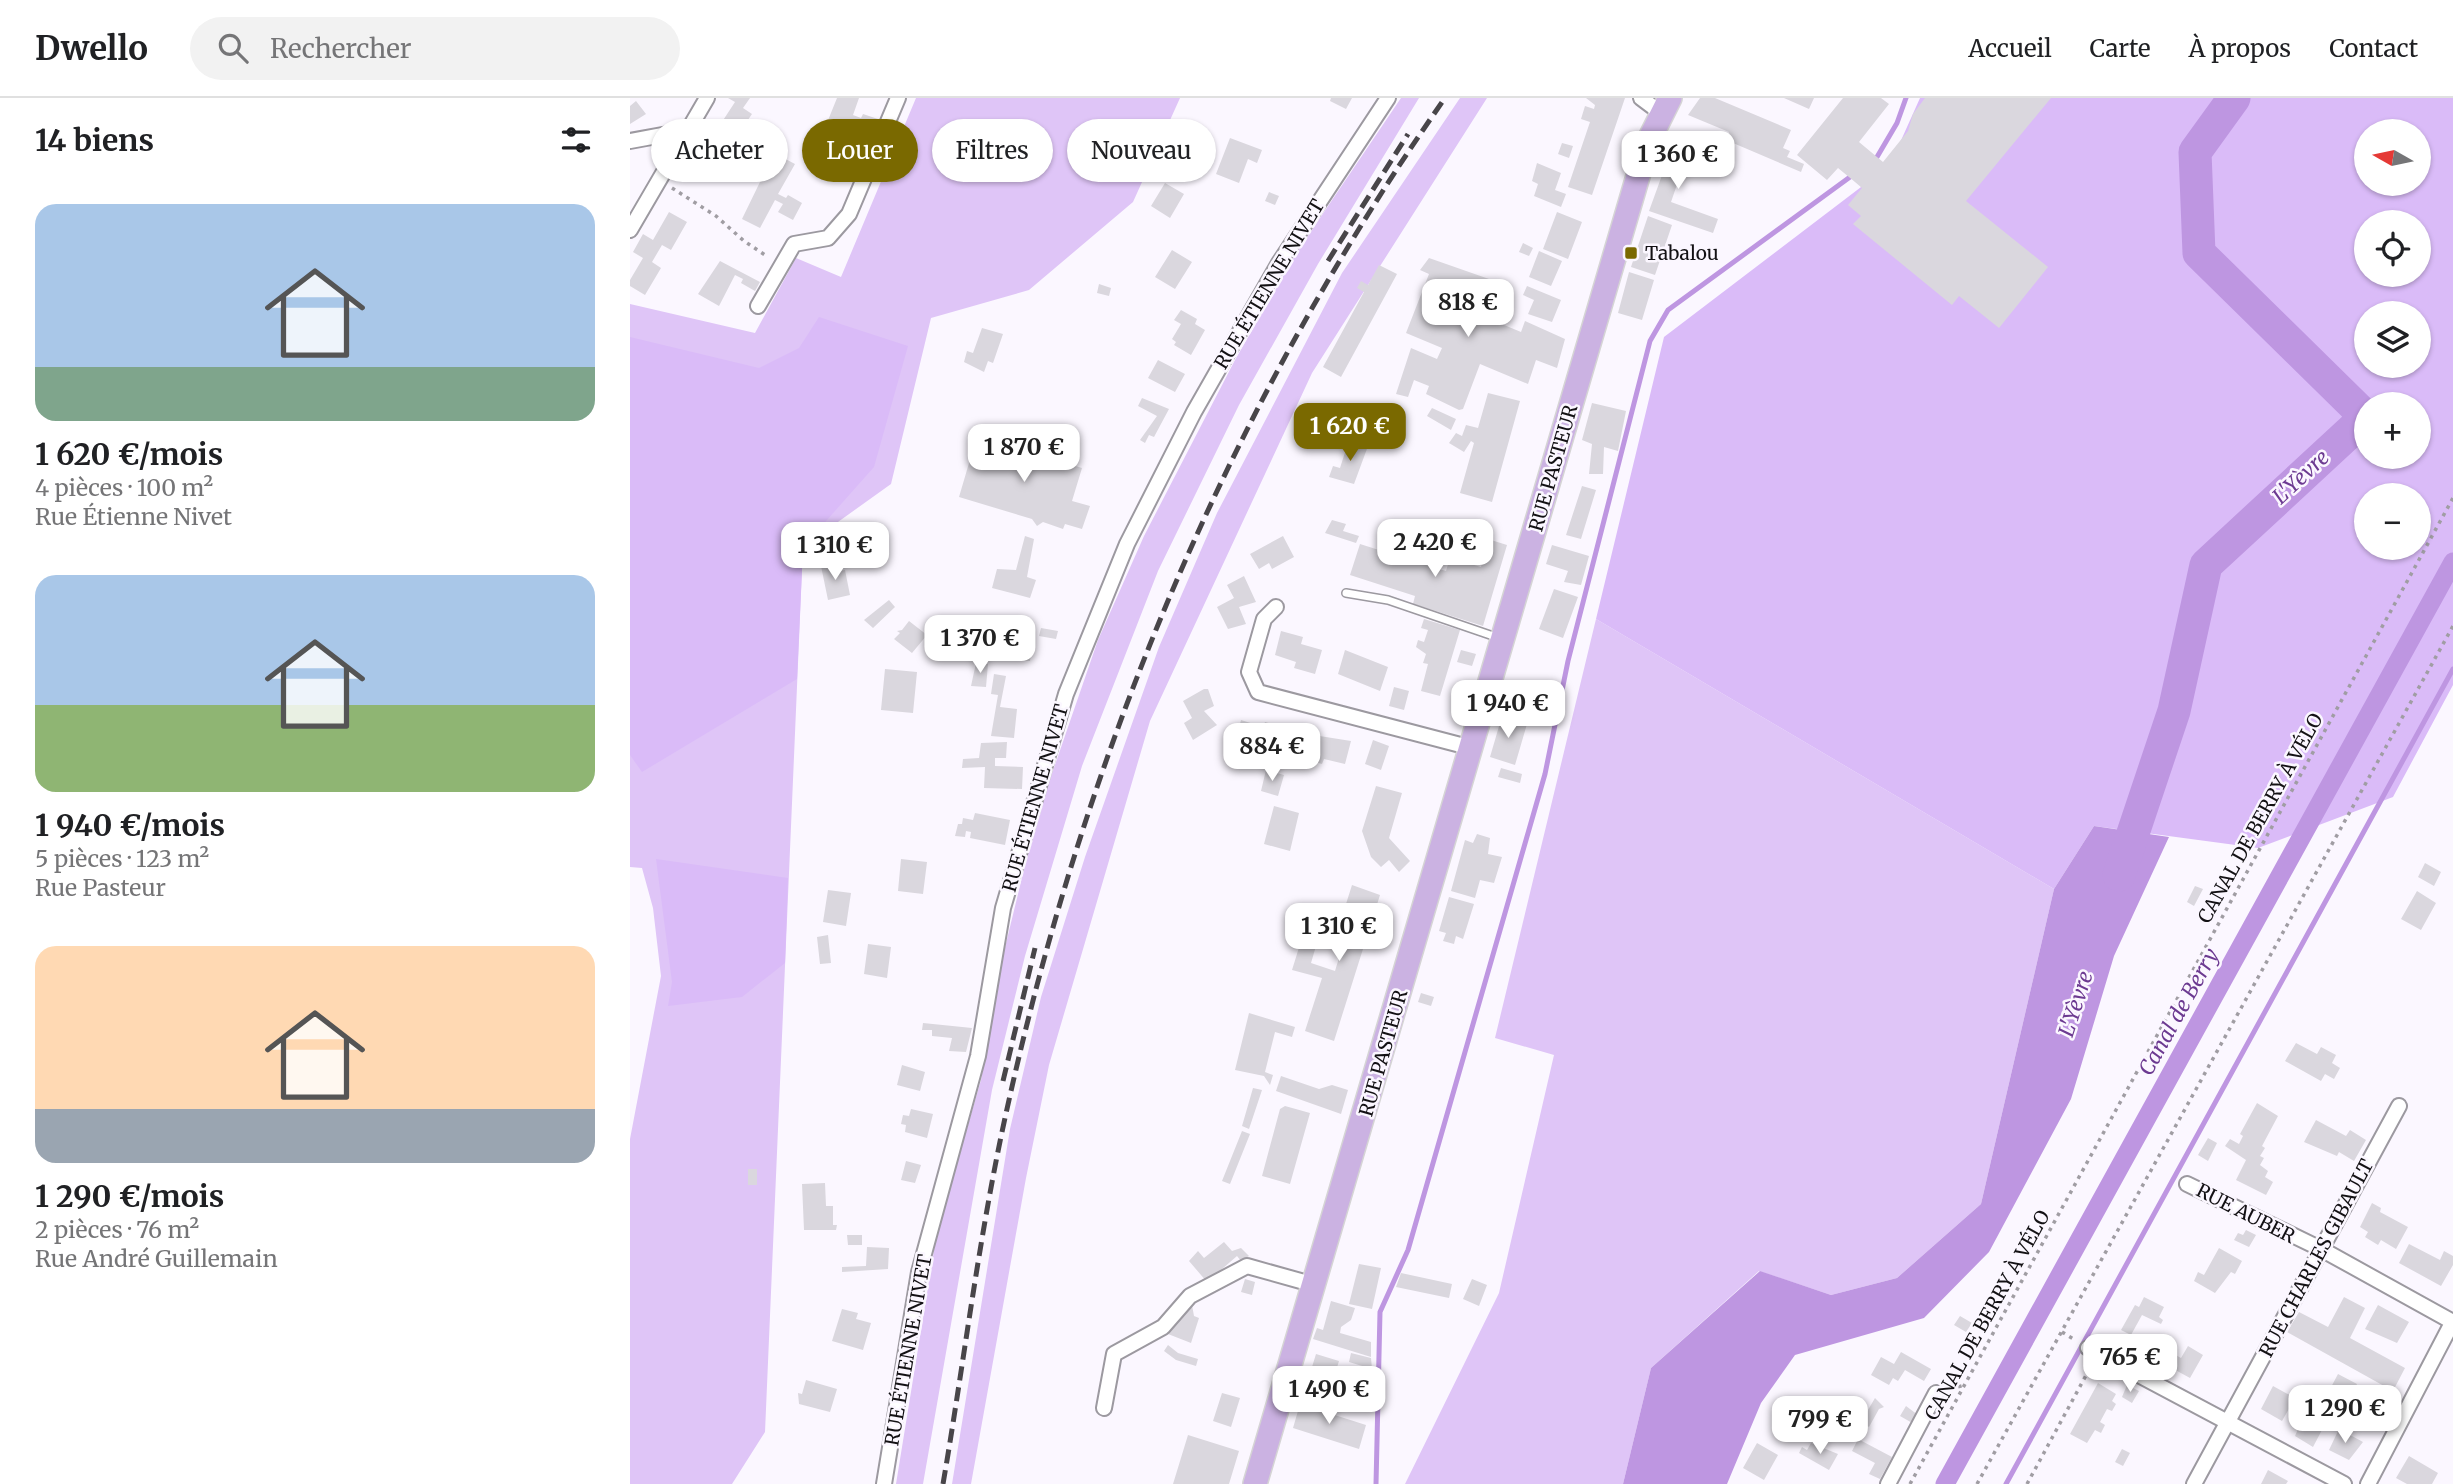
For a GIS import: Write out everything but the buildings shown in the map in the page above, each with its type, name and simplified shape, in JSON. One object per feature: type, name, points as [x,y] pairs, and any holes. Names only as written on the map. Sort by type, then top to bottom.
[{"type":"main road","name":"RUE PASTEUR","points":[[1255,1484],[1648,142],[1665,105]]},
{"type":"street","points":[[695,119],[707,98]]},
{"type":"street","points":[[758,306],[794,244],[828,238],[849,214],[898,98]]},
{"type":"street","name":"RUE ÉTIENNE NIVET","points":[[884,1484],[919,1272],[978,1056],[1003,908],[1066,694],[1105,592],[1189,423],[1279,263],[1388,98]]},
{"type":"street","points":[[1641,98],[1665,105]]},
{"type":"street","points":[[630,141],[651,137]]},
{"type":"street","points":[[630,230],[658,182]]},
{"type":"street","points":[[1276,607],[1264,619],[1250,672],[1258,692],[1472,748]]},
{"type":"street","name":"RUE CHARLES GIBAULT","points":[[2194,1484],[2399,1106]]},
{"type":"street","name":"RUE AUBER","points":[[2187,1184],[2321,1249],[2453,1321]]},
{"type":"street","points":[[1104,1408],[1114,1354],[1163,1327],[1190,1296],[1247,1266],[1315,1285]]},
{"type":"street","points":[[2368,1484],[2453,1321]]},
{"type":"street","points":[[2087,1347],[2344,1484]]},
{"type":"street","points":[[1888,1484],[1936,1393]]},
{"type":"lane","points":[[1346,593],[1388,600],[1503,639]]},
{"type":"path","points":[[662,182],[716,215],[744,241],[781,265]]},
{"type":"path","name":"CANAL DE BERRY À VÉLO","points":[[1910,1484],[2453,498]]},
{"type":"path","points":[[1978,1484],[2453,626]]},
{"type":"path","points":[[2027,1484],[2087,1347],[2062,1332]]},
{"type":"shaded area","points":[[916,98],[1180,98],[1171,119],[1067,119],[1067,182],[1142,182],[1133,202],[1029,290],[931,318],[891,484],[803,547],[765,1432],[732,1484],[630,1484],[630,1139],[661,976],[653,908],[642,868],[630,867],[630,304],[755,333],[796,258],[841,277],[881,182],[918,182],[918,119],[907,119]]},
{"type":"shaded area","points":[[1401,98],[1419,98],[1318,264],[1239,405],[1158,571],[1082,766],[1025,956],[992,1090],[923,1484],[896,1484],[937,1232],[981,1080],[999,972],[1036,820],[1098,640],[1144,536],[1235,360],[1297,252]]},
{"type":"shaded area","points":[[1460,98],[1487,98],[1312,373],[1150,721],[1049,1065],[971,1484],[952,1484],[1010,1129],[1041,997],[1085,857],[1159,647],[1217,513],[1342,273]]},
{"type":"shaded area","points":[[1920,98],[2453,98],[2453,685],[2393,797],[2258,848],[2094,826],[2054,889],[1596,619],[1664,337],[1890,165]]},
{"type":"shaded area","points":[[819,317],[908,346],[874,467],[803,547],[797,679],[642,772],[630,755],[630,337],[759,368],[799,348]]},
{"type":"shaded area","points":[[1596,619],[2054,889],[1981,1204],[1897,1278],[1831,1295],[1759,1271],[1651,1368],[1623,1484],[1405,1484],[1499,1293],[1554,1055],[1495,1038]]},
{"type":"shaded area","points":[[656,859],[788,878],[785,963],[742,997],[668,1006],[672,982]]},
{"type":"water","points":[[2094,826],[2169,837],[2114,956],[2071,1099],[1989,1252],[1924,1318],[1795,1355],[1761,1403],[1727,1484],[1623,1484],[1651,1368],[1760,1271],[1831,1295],[1897,1278],[1981,1204],[2054,889]]},
{"type":"waterway","points":[[1877,157],[1897,123],[1906,98]]},
{"type":"waterway","name":"L'Yèvre","points":[[2234,98],[2195,152],[2199,253],[2354,405]]},
{"type":"waterway","points":[[1376,1484],[1380,1312],[1408,1250],[1545,774],[1568,661],[1650,341],[1668,310],[1850,177]]},
{"type":"waterway","name":"L'Yèvre","points":[[2119,875],[2174,711],[2206,565],[2354,428]]},
{"type":"waterway","name":"Canal de Berry","points":[[1945,1484],[2453,562]]},
{"type":"waterway","points":[[2006,1484],[2453,669]]},
{"type":"railway","points":[[943,1484],[981,1244],[1009,1100],[1042,967],[1081,835],[1126,705],[1178,578],[1235,453],[1299,331],[1369,213],[1445,98]]},
{"type":"railway","points":[[1328,261],[1408,134]]},
{"type":"railway","points":[[1003,1081],[1035,948]]},
{"type":"place","name":"Tabalou","points":[[1631,253]]}]
